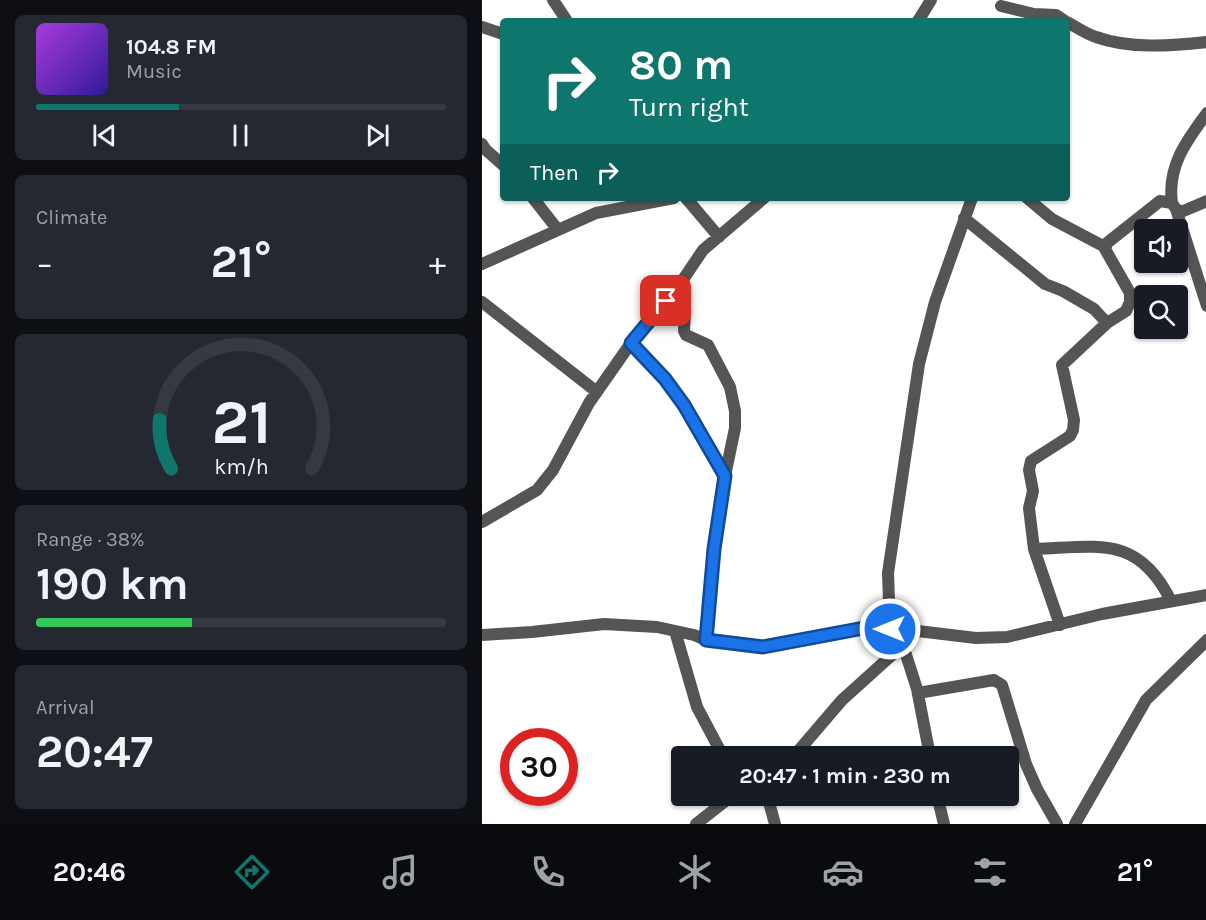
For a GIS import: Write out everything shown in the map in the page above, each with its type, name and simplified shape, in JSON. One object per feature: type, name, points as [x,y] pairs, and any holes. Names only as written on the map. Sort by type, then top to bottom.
[{"type":"street","points":[[553,0],[565,18]]},
{"type":"street","points":[[920,18],[931,0]]},
{"type":"street","points":[[1000,3],[1006,18]]},
{"type":"street","points":[[1000,3],[1034,14],[1056,15],[1059,18]]},
{"type":"street","points":[[1070,26],[1118,44],[1184,45],[1206,42]]},
{"type":"street","points":[[482,27],[500,33]]},
{"type":"street","points":[[1206,113],[1186,141],[1169,186],[1206,306]]},
{"type":"street","points":[[482,144],[500,162]]},
{"type":"street","points":[[535,201],[558,230]]},
{"type":"street","points":[[482,264],[596,213],[658,201]]},
{"type":"street","points":[[689,201],[719,237]]},
{"type":"street","points":[[482,522],[537,490],[553,470],[597,392],[631,343],[678,287],[703,250],[761,201]]},
{"type":"street","points":[[928,746],[918,693],[903,645],[895,629],[888,573],[918,364],[935,302],[971,201]]},
{"type":"street","points":[[1031,201],[1052,219],[1104,247],[1130,293],[1130,302],[1126,311],[1107,323],[1062,365],[1073,429],[1070,436],[1031,461],[1029,470],[1033,491],[1029,508],[1034,549],[1060,625]]},
{"type":"street","points":[[1104,247],[1155,204],[1164,201],[1181,212],[1206,201]]},
{"type":"street","points":[[964,218],[1045,284],[1094,309],[1107,323]]},
{"type":"street","points":[[678,287],[685,311],[686,335],[708,345],[730,387],[735,411],[735,428],[714,549],[706,640]]},
{"type":"street","points":[[482,302],[597,392]]},
{"type":"street","points":[[631,343],[665,379],[684,405],[725,476]]},
{"type":"street","points":[[1034,549],[1091,547],[1118,549],[1132,553],[1150,569],[1163,585],[1171,601]]},
{"type":"street","points":[[482,635],[604,624],[657,627],[706,640],[763,647],[864,628],[976,638],[1007,637],[1102,614],[1206,596]]},
{"type":"street","points":[[675,631],[697,707],[718,746]]},
{"type":"street","points":[[1075,824],[1146,700],[1206,640]]},
{"type":"street","points":[[803,746],[842,700],[903,645]]},
{"type":"street","points":[[918,693],[994,680],[1002,685],[1026,764],[1056,824]]},
{"type":"street","points":[[696,824],[719,806]]},
{"type":"street","points":[[770,806],[775,824]]},
{"type":"street","points":[[940,806],[944,824]]},
{"type":"route","points":[[666,301],[631,343],[665,379],[684,405],[725,476],[714,549],[706,640],[763,647],[864,628],[890,629]]}]
